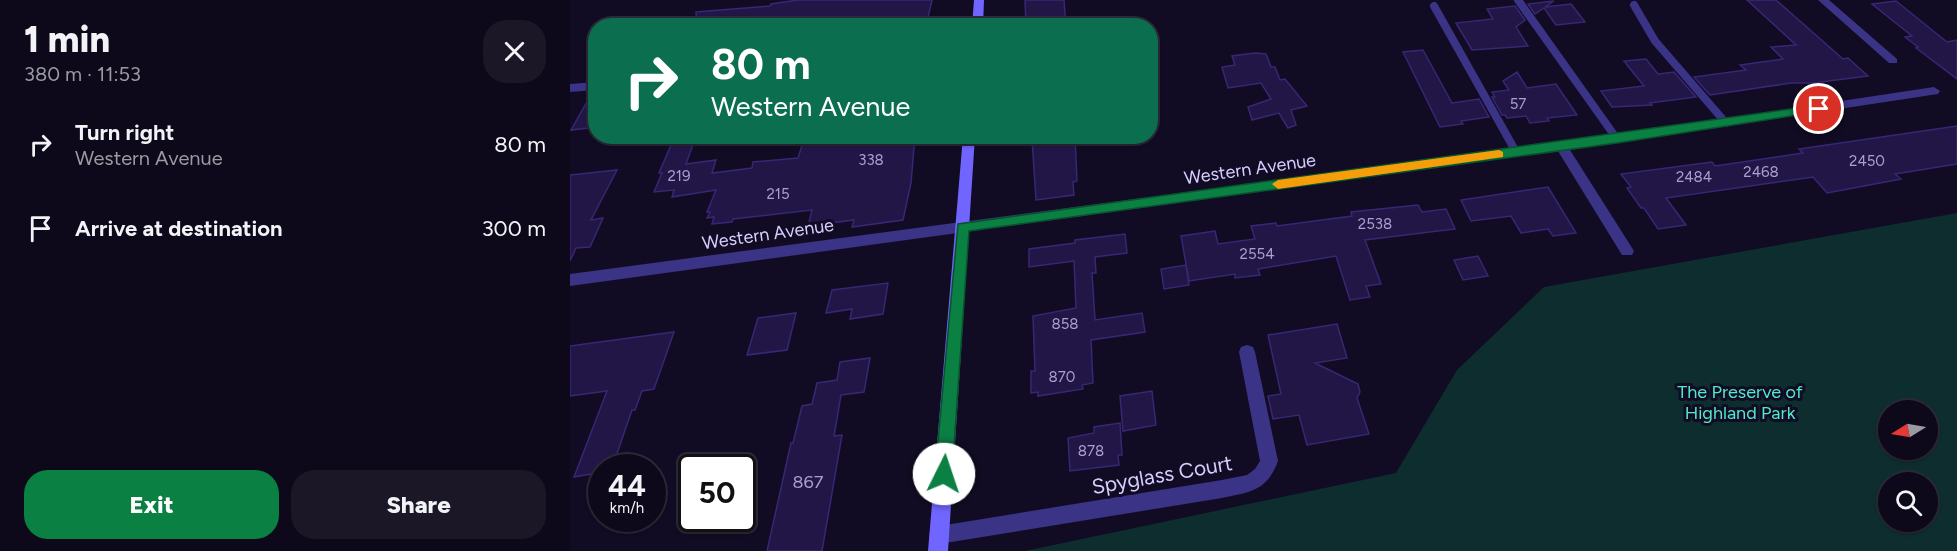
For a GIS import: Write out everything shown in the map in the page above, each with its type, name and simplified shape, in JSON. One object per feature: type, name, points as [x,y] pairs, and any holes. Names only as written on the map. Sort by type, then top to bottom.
[{"type":"main road","points":[[978,18],[979,0]]},
{"type":"main road","points":[[938,543],[968,144]]},
{"type":"street","points":[[1823,0],[1893,61]]},
{"type":"street","points":[[570,88],[588,87]]},
{"type":"street","name":"Western Avenue","points":[[570,280],[1617,139],[1934,91]]},
{"type":"street","points":[[1561,146],[1628,250]]},
{"type":"street","name":"Spyglass Court","points":[[938,543],[1259,480],[1266,474],[1269,461],[1247,351]]},
{"type":"lane","points":[[1518,0],[1617,139]]},
{"type":"lane","points":[[1634,5],[1654,41],[1726,123]]},
{"type":"lane","points":[[1434,6],[1516,152]]},
{"type":"green space","name":"The Preserve of Highland Park","points":[[1957,213],[1957,551],[1025,551],[1396,473],[1457,370],[1544,287]]},
{"type":"building","points":[[798,0],[932,0],[928,18],[696,18],[696,12],[770,6]]},
{"type":"building","points":[[1025,0],[1064,0],[1065,18],[1026,18]]},
{"type":"building","points":[[1747,0],[1776,0],[1843,59],[1848,58],[1868,76],[1813,83],[1791,83],[1710,95],[1694,77],[1746,70],[1740,65],[1783,59],[1771,47],[1796,45]]},
{"type":"building","points":[[1554,1],[1545,7],[1571,4],[1585,22],[1556,25],[1544,8],[1535,14],[1528,4]]},
{"type":"building","points":[[1896,1],[1947,42],[1957,40],[1957,79],[1916,48],[1918,47],[1905,37],[1912,36],[1872,4]]},
{"type":"building","points":[[1515,6],[1525,20],[1516,27],[1528,46],[1472,50],[1456,23],[1493,19],[1487,9]]},
{"type":"building","points":[[1423,50],[1452,103],[1479,99],[1489,117],[1440,127],[1403,52]]},
{"type":"building","points":[[1266,54],[1280,80],[1285,79],[1307,106],[1291,110],[1296,125],[1288,128],[1279,113],[1252,120],[1248,107],[1271,99],[1261,83],[1228,88],[1222,67],[1235,65],[1232,56]]},
{"type":"building","points":[[1646,59],[1658,74],[1674,72],[1696,97],[1650,103],[1652,105],[1612,107],[1601,91],[1644,86],[1624,61]]},
{"type":"building","points":[[1517,72],[1527,88],[1556,84],[1577,115],[1547,118],[1549,121],[1530,123],[1526,116],[1507,118],[1502,115],[1492,97],[1495,97],[1492,92],[1509,90],[1503,81]]},
{"type":"building","points":[[588,100],[588,128],[571,130]]},
{"type":"building","points":[[1957,126],[1957,164],[1895,174],[1901,179],[1827,193],[1813,177],[1666,198],[1686,225],[1658,229],[1627,188],[1631,187],[1621,174],[1712,162],[1715,166],[1803,153],[1799,149]]},
{"type":"building","points":[[693,144],[686,164],[716,160],[712,173],[752,168],[753,162],[798,158],[802,144],[914,144],[911,183],[903,220],[852,227],[854,220],[808,226],[812,210],[733,219],[732,222],[712,224],[714,217],[707,218],[710,212],[707,212],[716,190],[672,197],[674,190],[654,192],[671,145]]},
{"type":"building","points":[[1032,144],[1075,144],[1077,181],[1073,182],[1074,195],[1036,200]]},
{"type":"building","points":[[617,170],[591,220],[603,218],[590,247],[576,248],[570,261],[570,175]]},
{"type":"building","points":[[1548,187],[1576,233],[1553,236],[1548,229],[1521,233],[1511,216],[1471,221],[1461,200]]},
{"type":"building","points":[[1418,205],[1422,212],[1446,209],[1455,229],[1365,240],[1381,284],[1366,286],[1370,297],[1350,300],[1336,256],[1258,269],[1260,275],[1235,278],[1235,274],[1189,281],[1181,236],[1215,231],[1218,244],[1255,239],[1251,226],[1276,223],[1277,226],[1352,216],[1351,212]]},
{"type":"building","points":[[1125,234],[1127,253],[1095,257],[1096,273],[1092,273],[1095,320],[1142,313],[1145,332],[1091,340],[1093,383],[1082,385],[1083,389],[1038,396],[1038,392],[1031,393],[1031,371],[1035,371],[1033,316],[1076,308],[1074,261],[1029,267],[1029,249]]},
{"type":"building","points":[[1478,256],[1488,276],[1463,280],[1454,260]]},
{"type":"building","points":[[1186,265],[1189,285],[1164,289],[1161,269]]},
{"type":"building","points":[[888,283],[883,314],[850,319],[852,309],[826,313],[832,290]]},
{"type":"building","points":[[796,313],[787,350],[747,355],[758,318]]},
{"type":"building","points":[[1337,324],[1347,358],[1315,363],[1358,384],[1360,392],[1357,398],[1369,434],[1307,445],[1299,415],[1273,419],[1268,396],[1281,394],[1268,335]]},
{"type":"building","points":[[674,332],[654,389],[642,391],[635,410],[632,410],[617,454],[588,454],[588,474],[574,477],[607,391],[570,396],[570,346]]},
{"type":"building","points":[[870,358],[864,392],[841,395],[834,436],[842,435],[822,551],[767,551],[791,443],[793,443],[802,406],[812,404],[817,383],[837,380],[840,362]]},
{"type":"building","points":[[1152,391],[1156,425],[1123,431],[1120,396]]},
{"type":"building","points":[[1120,423],[1122,455],[1118,455],[1119,465],[1070,471],[1068,438],[1094,433],[1094,427]]},
{"type":"slow traffic","points":[[1278,184],[1499,154]]},
{"type":"route","points":[[944,474],[962,227],[1617,139],[1819,109]]}]
